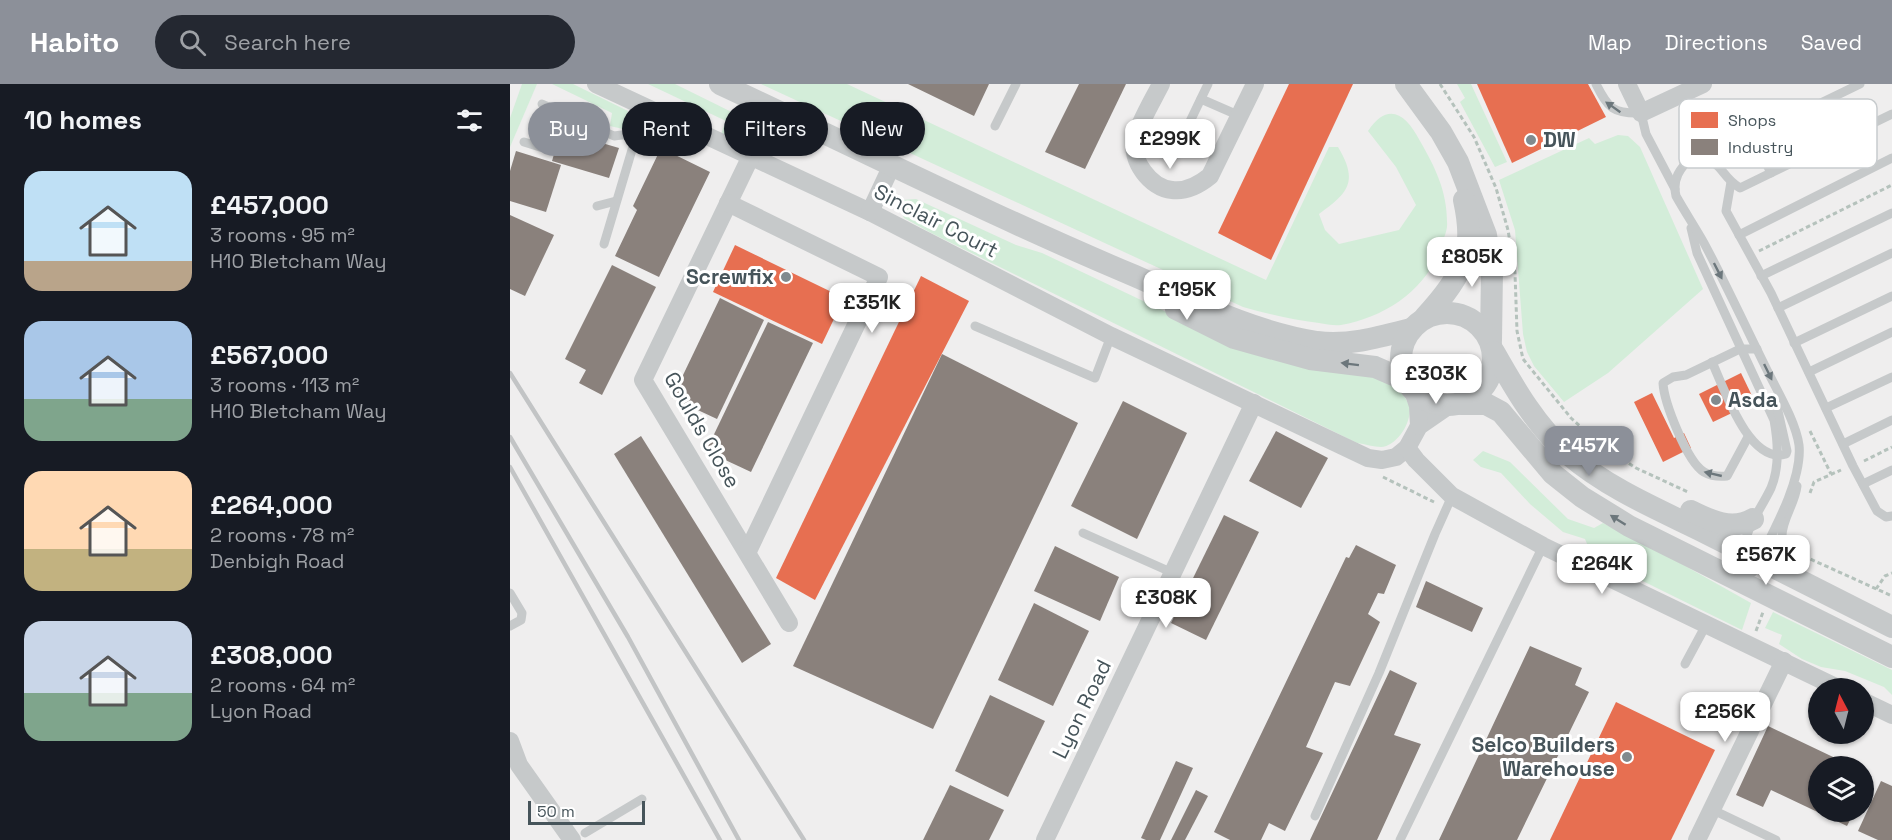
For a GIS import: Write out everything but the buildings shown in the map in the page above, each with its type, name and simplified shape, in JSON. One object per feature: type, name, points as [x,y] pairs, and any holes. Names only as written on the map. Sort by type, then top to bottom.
[{"type":"street","name":"Sinclair Court","points":[[596,84],[635,102]]},
{"type":"street","points":[[720,84],[1070,249],[1275,334],[1320,342],[1366,341],[1418,323],[1440,312],[1455,312],[1470,317],[1482,327],[1535,419],[1568,454],[1597,476],[1752,562],[1792,577],[1892,627]]},
{"type":"street","points":[[1161,84],[1135,138],[1134,151],[1143,172],[1156,183],[1170,190],[1184,190],[1198,186],[1210,176],[1255,84]]},
{"type":"street","points":[[1406,84],[1442,132],[1458,162],[1486,235],[1492,270],[1493,369],[1487,384],[1476,396],[1454,405],[1419,426],[1407,448],[1452,496],[1543,546],[1818,678]]},
{"type":"street","points":[[1627,84],[1641,113],[1703,84]]},
{"type":"street","name":"Sinclair Court","points":[[751,156],[870,212],[1111,336],[1368,458],[1382,460],[1396,458],[1407,448]]},
{"type":"street","name":"Goulds Close","points":[[751,156],[644,380],[789,623]]},
{"type":"street","points":[[1419,426],[1418,406],[1401,362],[1402,345],[1418,323],[1442,299],[1464,259],[1468,222],[1458,162]]},
{"type":"street","points":[[870,212],[892,165]]},
{"type":"street","points":[[728,202],[879,277],[748,551]]},
{"type":"street","points":[[1070,249],[1144,293],[1234,338],[1310,359],[1375,367],[1409,385],[1429,402],[1454,405],[1486,404],[1501,412],[1553,474],[1581,497],[1629,526],[1726,576],[1892,657]]},
{"type":"street","name":"Lyon Road","points":[[1045,840],[1254,403]]},
{"type":"street","points":[[1526,406],[1594,459],[1636,484],[1709,520],[1726,525],[1742,525],[1753,519]]},
{"type":"street","points":[[1752,562],[1773,585],[1892,644]]},
{"type":"street","points":[[1698,840],[1784,661]]},
{"type":"street","points":[[1874,706],[1892,715]]},
{"type":"street","points":[[510,741],[519,765],[577,838]]},
{"type":"lane","points":[[995,126],[1016,84]]},
{"type":"lane","points":[[1183,136],[1208,84]]},
{"type":"lane","points":[[1596,84],[1606,103],[1615,111],[1624,114],[1641,113],[1646,134],[1689,220],[1702,240],[1795,430],[1801,464],[1796,497],[1782,530],[1783,546],[1792,577]]},
{"type":"lane","points":[[1829,99],[1860,84]]},
{"type":"lane","points":[[1201,99],[1240,116]]},
{"type":"lane","points":[[1877,121],[1892,114]]},
{"type":"lane","points":[[524,142],[528,143]]},
{"type":"lane","points":[[604,244],[630,156]]},
{"type":"lane","points":[[1877,166],[1892,159]]},
{"type":"lane","points":[[1674,189],[1680,168]]},
{"type":"lane","points":[[1721,168],[1731,182],[1740,188],[1781,168]]},
{"type":"lane","points":[[1769,168],[1771,173]]},
{"type":"lane","points":[[1739,235],[1874,168]]},
{"type":"lane","points":[[1731,182],[1726,211],[1778,308],[1853,466],[1877,511],[1886,517],[1892,516]]},
{"type":"lane","points":[[597,206],[616,201]]},
{"type":"lane","points":[[1761,276],[1892,213]]},
{"type":"lane","points":[[1689,220],[1697,253],[1774,420],[1778,439],[1778,457],[1772,487],[1745,535],[1752,562]]},
{"type":"lane","points":[[1778,308],[1892,253]]},
{"type":"lane","points":[[1794,343],[1892,296]]},
{"type":"lane","points":[[975,326],[1095,378],[1111,336]]},
{"type":"lane","points":[[1809,372],[1892,332]]},
{"type":"lane","points":[[1748,437],[1726,476],[1717,477],[1702,471],[1692,460],[1669,410],[1664,396],[1663,383],[1740,349],[1757,350]]},
{"type":"lane","points":[[1712,362],[1748,437],[1762,450],[1778,457],[1786,454],[1787,451],[1778,411],[1779,396]]},
{"type":"lane","points":[[1826,408],[1892,377]]},
{"type":"lane","points":[[1843,444],[1892,420]]},
{"type":"lane","points":[[1726,576],[1742,576],[1791,493],[1798,464],[1799,446]]},
{"type":"lane","points":[[1863,484],[1892,471]]},
{"type":"lane","points":[[1315,816],[1379,673],[1452,496]]},
{"type":"lane","points":[[1083,533],[1173,573]]},
{"type":"lane","points":[[1400,840],[1543,546]]},
{"type":"lane","points":[[510,593],[522,613],[520,620],[510,626]]},
{"type":"lane","points":[[1684,664],[1706,625]]},
{"type":"lane","points":[[577,838],[642,799]]},
{"type":"lane","points":[[1713,810],[1776,840]]},
{"type":"path","points":[[1440,84],[1474,137],[1496,188],[1508,230],[1515,273],[1517,331],[1523,359],[1571,418],[1603,447],[1636,468],[1689,493]]},
{"type":"path","points":[[1806,500],[1814,482],[1892,447]]},
{"type":"path","points":[[1783,546],[1892,596]]},
{"type":"path","points":[[1876,589],[1885,576],[1892,573]]},
{"type":"path","points":[[1751,647],[1768,597]]},
{"type":"green space","points":[[522,84],[537,84],[510,147],[510,118]]},
{"type":"green space","points":[[552,84],[573,84],[610,102],[589,102]]},
{"type":"green space","points":[[648,84],[675,84],[711,102],[686,102]]},
{"type":"green space","points":[[761,84],[847,84],[885,102],[840,102],[840,121],[828,115],[828,102],[800,102]]},
{"type":"green space","points":[[1457,84],[1471,84],[1507,162],[1495,167],[1460,102],[1465,98]]},
{"type":"green space","points":[[610,102],[622,108],[622,129],[610,126],[612,113]]},
{"type":"green space","points":[[712,102],[724,108],[724,120],[712,114]]},
{"type":"green space","points":[[1390,114],[1403,118],[1415,132],[1435,170],[1445,200],[1446,230],[1427,275],[1416,287],[1389,308],[1358,321],[1338,325],[1281,317],[1243,307],[917,156],[925,156],[925,120],[1266,280],[1329,147],[1338,147],[1348,169],[1349,178],[1343,193],[1319,214],[1325,230],[1339,244],[1399,230],[1416,205],[1396,167],[1368,131],[1383,116]]},
{"type":"green space","points":[[1618,135],[1628,136],[1640,147],[1703,289],[1608,373],[1564,402],[1534,366],[1527,352],[1523,334],[1515,230],[1499,180],[1589,138],[1595,144]]},
{"type":"green space","points":[[916,199],[1016,245],[1042,253],[1219,337],[1380,379],[1402,393],[1408,403],[1409,416],[1404,430],[1393,442],[1381,447],[1357,443],[904,218],[899,208],[901,200]]},
{"type":"green space","points":[[1483,451],[1510,462],[1568,519],[1594,528],[1603,523],[1751,603],[1742,630],[1592,556],[1585,539],[1563,532],[1530,504],[1501,473],[1481,467],[1473,460]]},
{"type":"green space","points":[[1773,612],[1892,670],[1892,695],[1884,687],[1874,683],[1874,678],[1862,678],[1845,671],[1821,667],[1802,659],[1779,644],[1782,635],[1765,628]]},
{"type":"railway","points":[[510,373],[804,840]]},
{"type":"railway","points":[[510,437],[628,637],[739,840]]},
{"type":"railway","points":[[510,467],[720,840]]},
{"type":"place","name":"DW","points":[[1531,140]]},
{"type":"place","name":"Screwfix","points":[[786,277]]},
{"type":"place","name":"Asda","points":[[1716,400]]},
{"type":"place","name":"Selco Builders Warehouse","points":[[1627,757]]}]
